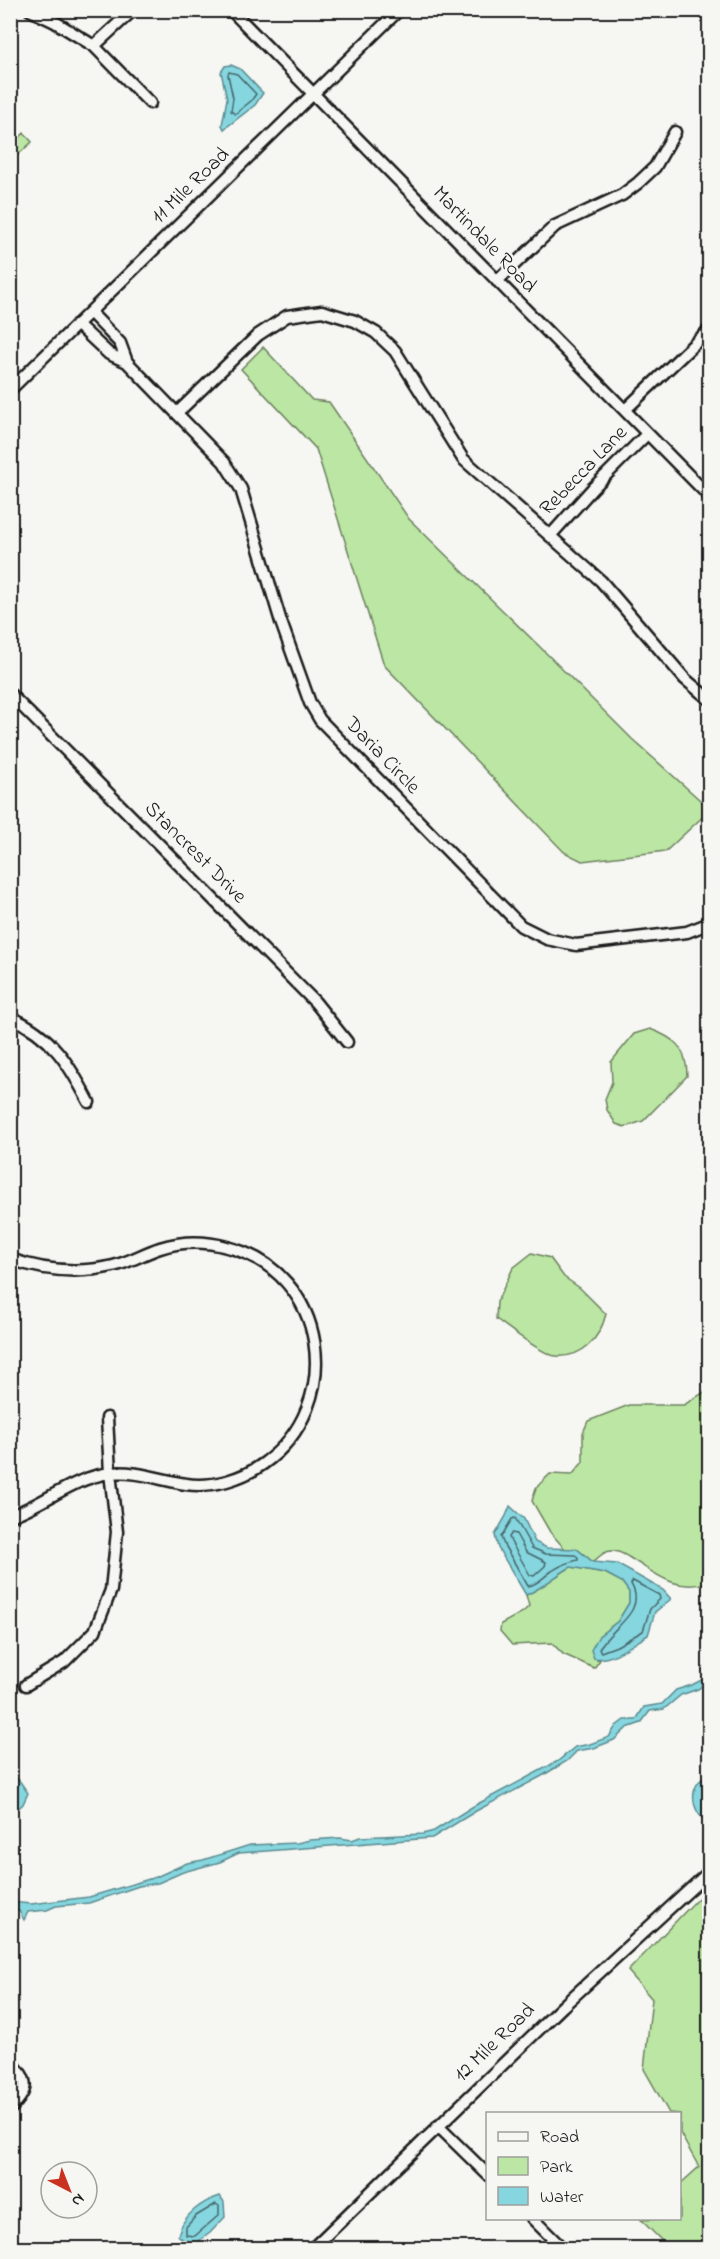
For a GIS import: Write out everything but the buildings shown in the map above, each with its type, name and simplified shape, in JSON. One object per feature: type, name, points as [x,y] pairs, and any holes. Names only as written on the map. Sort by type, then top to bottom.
[{"type":"street","points":[[30,10],[94,46],[150,103]]},
{"type":"street","points":[[94,46],[133,10]]},
{"type":"street","name":"Martindale Road","points":[[231,10],[710,497]]},
{"type":"street","name":"11 Mile Road","points":[[10,390],[399,10]]},
{"type":"street","points":[[497,281],[555,226],[622,195],[638,183],[655,167],[675,132]]},
{"type":"street","points":[[177,413],[258,335],[287,316],[322,311],[355,321],[376,333],[394,351],[463,459],[607,587],[685,679],[710,700]]},
{"type":"street","name":"Daria Circle","points":[[90,312],[120,343],[127,362]]},
{"type":"street","name":"Daria Circle","points":[[77,324],[109,354],[127,362],[224,462],[241,489],[281,622],[314,710],[330,731],[521,926],[546,939],[576,945],[687,932],[710,923]]},
{"type":"street","points":[[625,410],[710,328]]},
{"type":"street","name":"Rebecca Lane","points":[[550,536],[593,488],[647,434]]},
{"type":"street","name":"Stancrest Drive","points":[[10,694],[315,1002],[347,1042]]},
{"type":"street","points":[[10,1017],[43,1036],[63,1056],[89,1102]]},
{"type":"street","points":[[10,1259],[53,1270],[92,1270],[115,1265],[159,1248],[177,1244],[210,1243],[243,1252],[260,1261],[284,1281],[303,1308],[314,1336],[317,1358],[316,1382],[302,1422],[289,1441],[276,1454],[246,1474],[201,1485],[147,1474],[110,1473],[73,1483],[10,1516]]},
{"type":"street","points":[[26,1685],[64,1662],[94,1631],[111,1590],[117,1532],[110,1473],[107,1418]]},
{"type":"street","name":"12 Mile Road","points":[[313,2248],[562,2006],[710,1871]]},
{"type":"street","points":[[10,2062],[19,2070],[25,2085],[22,2096],[10,2109]]},
{"type":"street","points":[[438,2126],[486,2173]]},
{"type":"street","points":[[533,2220],[562,2248]]},
{"type":"green space","points":[[24,133],[32,142],[11,161],[11,146]]},
{"type":"green space","points":[[263,347],[312,400],[329,402],[409,519],[632,739],[709,808],[709,811],[666,851],[582,861],[564,852],[384,665],[316,449],[241,369]]},
{"type":"green space","points":[[650,1029],[673,1040],[678,1045],[685,1058],[687,1076],[643,1121],[625,1127],[616,1124],[607,1110],[605,1099],[612,1082],[611,1062],[634,1034]]},
{"type":"green space","points":[[532,1253],[550,1258],[564,1277],[580,1288],[606,1314],[595,1338],[589,1345],[574,1354],[550,1355],[496,1319],[497,1302],[513,1268]]},
{"type":"green space","points":[[709,1389],[709,1582],[688,1585],[670,1581],[616,1551],[605,1553],[593,1562],[577,1549],[565,1549],[550,1532],[532,1501],[536,1488],[550,1474],[572,1475],[583,1462],[583,1433],[588,1421],[629,1405],[684,1405]]},
{"type":"green space","points":[[571,1567],[605,1573],[622,1582],[629,1592],[629,1603],[618,1621],[599,1636],[594,1658],[600,1660],[594,1668],[563,1654],[552,1643],[512,1645],[500,1631],[501,1624],[523,1612],[529,1606],[526,1595]]},
{"type":"green space","points":[[705,1891],[710,1896],[709,2248],[669,2248],[641,2220],[681,2220],[681,2183],[699,2167],[681,2135],[681,2112],[668,2112],[644,2069],[652,1999],[628,1971]]},
{"type":"water","points":[[231,65],[240,69],[263,93],[255,105],[224,129],[222,125],[227,99],[221,72],[225,66]]},
{"type":"water","points":[[510,1506],[524,1519],[535,1542],[547,1548],[577,1549],[593,1562],[617,1564],[663,1590],[671,1599],[655,1612],[648,1635],[615,1655],[601,1659],[594,1658],[591,1650],[599,1636],[618,1621],[629,1603],[629,1592],[622,1582],[605,1573],[571,1567],[526,1595],[498,1548],[495,1535]]},
{"type":"water","points":[[709,1676],[709,1681],[698,1689],[681,1695],[664,1709],[650,1711],[641,1723],[627,1728],[614,1740],[594,1748],[577,1751],[567,1761],[542,1776],[476,1811],[432,1838],[239,1853],[220,1862],[183,1872],[158,1883],[139,1886],[89,1903],[56,1906],[47,1910],[28,1912],[24,1920],[19,1911],[11,1909],[11,1902],[31,1904],[89,1897],[156,1877],[187,1863],[250,1845],[340,1838],[352,1840],[360,1837],[423,1834],[434,1831],[472,1807],[558,1761],[575,1747],[609,1737],[616,1726],[624,1720],[636,1720],[644,1707],[662,1704],[676,1690]]},
{"type":"water","points":[[10,1775],[19,1780],[28,1793],[23,1804],[11,1815]]},
{"type":"water","points":[[710,1775],[709,1823],[695,1806],[694,1791],[702,1779]]},
{"type":"water","points":[[220,2196],[224,2202],[225,2217],[210,2233],[196,2243],[184,2241],[178,2235],[188,2215],[206,2202]]}]
